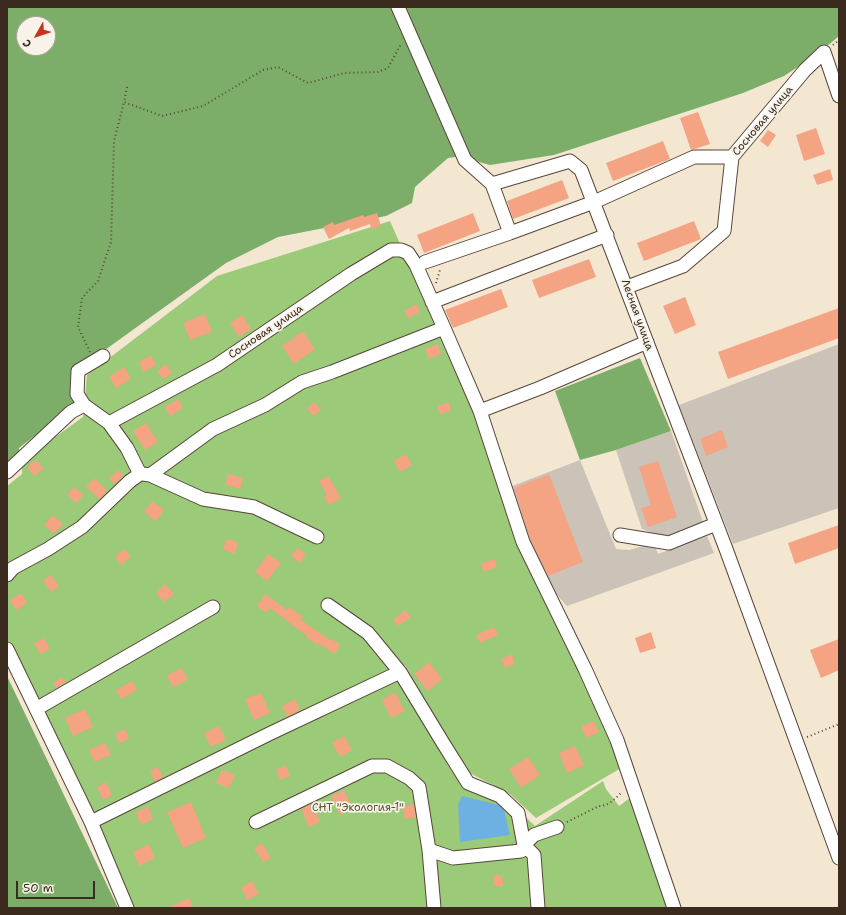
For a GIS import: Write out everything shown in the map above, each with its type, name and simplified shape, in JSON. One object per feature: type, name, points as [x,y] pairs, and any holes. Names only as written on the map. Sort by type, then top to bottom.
[{"type":"street","points":[[398,7],[465,160],[492,184],[510,233]]},
{"type":"street","name":"Сосновая улица","points":[[627,287],[683,266],[724,231],[732,157],[805,70],[824,52],[839,96]]},
{"type":"street","points":[[420,264],[594,202],[694,157],[732,157]]},
{"type":"street","name":"Лесная улица","points":[[492,184],[570,162],[581,170],[647,342],[679,440],[726,549],[839,858]]},
{"type":"street","points":[[432,302],[606,235]]},
{"type":"street","name":"Сосновая улица","points":[[109,423],[216,365],[351,274],[391,250],[401,250],[408,253],[420,264],[432,302],[480,411],[523,542],[585,669],[617,740],[674,908]]},
{"type":"street","points":[[7,575],[14,568],[48,549],[82,527],[130,482],[145,474],[213,429],[265,405],[302,382],[332,372],[444,328]]},
{"type":"street","points":[[480,411],[540,388],[647,342]]},
{"type":"street","points":[[98,358],[78,371],[78,394],[84,405],[109,423],[145,474],[203,499],[254,507],[317,537]]},
{"type":"street","points":[[7,472],[71,412],[84,405]]},
{"type":"street","points":[[620,535],[669,543],[716,524]]},
{"type":"street","points":[[328,605],[368,633],[400,672],[468,783],[500,796],[518,813],[524,845],[534,856],[538,908]]},
{"type":"street","points":[[36,709],[213,607]]},
{"type":"street","points":[[7,650],[90,822],[127,908]]},
{"type":"street","points":[[90,822],[271,733],[400,672]]},
{"type":"street","points":[[256,822],[372,766],[387,766],[409,778],[419,787],[429,850],[434,908]]},
{"type":"street","points":[[429,850],[453,858],[521,851],[524,845],[534,835],[557,827]]},
{"type":"path","points":[[124,102],[162,116],[203,106],[263,70],[278,67],[308,83],[344,73],[378,72],[388,68],[397,49],[411,36]]},
{"type":"path","points":[[98,358],[78,327],[82,298],[98,281],[111,242],[114,140],[127,87]]},
{"type":"path","points":[[432,302],[443,256]]},
{"type":"path","points":[[797,741],[839,724]]},
{"type":"path","points":[[557,827],[615,800],[632,782]]},
{"type":"shaded area","points":[[839,344],[839,508],[733,544],[679,405]]},
{"type":"shaded area","points":[[671,431],[703,522],[667,538],[642,529],[616,450]]},
{"type":"shaded area","points":[[580,460],[616,549],[629,550],[654,543],[658,554],[707,536],[714,553],[567,606],[543,580],[507,488]]},
{"type":"green space","points":[[7,7],[839,7],[839,36],[819,53],[784,76],[743,93],[554,155],[490,165],[479,162],[468,155],[448,158],[415,187],[412,203],[386,216],[278,237],[226,263],[84,365],[83,399],[19,448],[21,469],[7,480]]},
{"type":"green space","points":[[390,221],[480,426],[600,713],[621,768],[536,818],[510,794],[464,770],[405,665],[93,815],[7,660],[7,486],[22,474],[22,461],[83,417],[87,375],[217,276]]},
{"type":"green space","points":[[640,358],[671,431],[616,450],[580,460],[555,391]]},
{"type":"green space","points":[[7,676],[118,908],[7,908]]},
{"type":"green space","name":"СНТ \"Экология-1\"","points":[[397,678],[452,772],[500,793],[535,826],[603,781],[606,789],[619,806],[630,798],[667,908],[131,908],[98,825]]},
{"type":"water","points":[[462,796],[503,806],[510,835],[460,842],[458,805]]},
{"type":"building","points":[[698,112],[710,144],[691,150],[680,118]]},
{"type":"building","points":[[816,128],[825,154],[804,161],[796,135]]},
{"type":"building","points":[[768,130],[776,135],[768,147],[760,141]]},
{"type":"building","points":[[663,141],[670,159],[613,181],[606,163]]},
{"type":"building","points":[[830,169],[833,180],[817,185],[813,175]]},
{"type":"building","points":[[562,180],[569,198],[513,219],[507,201]]},
{"type":"building","points":[[377,213],[381,226],[371,229],[370,224],[350,231],[349,228],[329,239],[323,227],[333,222],[334,225],[363,215],[364,217]]},
{"type":"building","points":[[473,213],[480,231],[424,253],[417,235]]},
{"type":"building","points":[[694,221],[701,239],[644,261],[637,243]]},
{"type":"building","points":[[589,259],[596,277],[539,298],[532,280]]},
{"type":"building","points":[[501,289],[508,307],[453,328],[445,310]]},
{"type":"building","points":[[685,297],[696,325],[675,334],[663,306]]},
{"type":"building","points":[[416,304],[420,312],[408,318],[404,311]]},
{"type":"building","points":[[839,308],[839,338],[728,379],[718,352]]},
{"type":"building","points":[[205,314],[212,332],[190,340],[183,323]]},
{"type":"building","points":[[242,315],[251,329],[239,337],[230,323]]},
{"type":"building","points":[[303,331],[315,349],[294,364],[282,346]]},
{"type":"building","points":[[438,344],[441,354],[429,359],[425,349]]},
{"type":"building","points":[[151,355],[156,365],[144,372],[139,362]]},
{"type":"building","points":[[166,364],[172,373],[163,379],[157,371]]},
{"type":"building","points":[[124,367],[131,379],[116,388],[109,377]]},
{"type":"building","points":[[178,399],[183,408],[170,416],[165,407]]},
{"type":"building","points":[[314,402],[321,410],[313,416],[307,408]]},
{"type":"building","points":[[449,402],[451,411],[440,414],[437,406]]},
{"type":"building","points":[[146,423],[158,442],[145,450],[133,431]]},
{"type":"building","points":[[722,430],[728,447],[706,456],[700,439]]},
{"type":"building","points":[[406,454],[412,465],[400,472],[394,461]]},
{"type":"building","points":[[36,460],[44,469],[34,476],[27,467]]},
{"type":"building","points":[[658,461],[677,517],[648,527],[641,508],[651,505],[639,467]]},
{"type":"building","points":[[118,470],[124,476],[115,484],[109,479]]},
{"type":"building","points":[[228,474],[243,478],[240,489],[225,484]]},
{"type":"building","points":[[549,474],[583,562],[548,576],[530,539],[514,488]]},
{"type":"building","points":[[328,476],[341,498],[329,505],[324,497],[327,495],[319,481]]},
{"type":"building","points":[[95,478],[107,491],[99,499],[86,486]]},
{"type":"building","points":[[74,487],[84,495],[76,503],[67,495]]},
{"type":"building","points":[[152,501],[164,510],[156,521],[144,512]]},
{"type":"building","points":[[53,515],[63,524],[54,534],[44,525]]},
{"type":"building","points":[[839,525],[839,548],[795,564],[788,543]]},
{"type":"building","points":[[226,539],[238,542],[235,554],[223,550]]},
{"type":"building","points":[[297,548],[306,554],[300,563],[291,556]]},
{"type":"building","points":[[123,549],[131,556],[122,565],[115,558]]},
{"type":"building","points":[[268,554],[281,563],[267,581],[255,572]]},
{"type":"building","points":[[495,559],[497,567],[483,572],[481,563]]},
{"type":"building","points":[[51,575],[59,586],[51,592],[43,580]]},
{"type":"building","points":[[165,584],[174,594],[164,602],[156,593]]},
{"type":"building","points":[[21,593],[27,603],[16,610],[10,600]]},
{"type":"building","points":[[265,594],[287,610],[289,607],[303,617],[301,620],[330,640],[331,639],[340,644],[335,654],[318,643],[317,645],[270,608],[266,613],[257,606]]},
{"type":"building","points":[[405,610],[411,617],[398,626],[393,620]]},
{"type":"building","points":[[494,627],[498,635],[480,643],[476,635]]},
{"type":"building","points":[[651,632],[656,648],[640,653],[635,638]]},
{"type":"building","points":[[44,638],[50,649],[40,654],[34,643]]},
{"type":"building","points":[[839,639],[839,670],[821,678],[810,650]]},
{"type":"building","points":[[512,654],[515,664],[505,668],[501,659]]},
{"type":"building","points":[[429,662],[442,679],[428,691],[414,674]]},
{"type":"building","points":[[182,668],[188,680],[173,687],[167,675]]},
{"type":"building","points":[[62,677],[66,683],[56,688],[53,683]]},
{"type":"building","points":[[132,681],[137,690],[121,699],[116,690]]},
{"type":"building","points":[[395,692],[405,711],[391,718],[382,700]]},
{"type":"building","points":[[261,693],[270,713],[254,720],[245,699]]},
{"type":"building","points":[[295,699],[300,710],[287,717],[282,706]]},
{"type":"building","points":[[85,709],[93,727],[73,736],[65,718]]},
{"type":"building","points":[[594,721],[599,732],[586,738],[581,726]]},
{"type":"building","points":[[219,726],[226,740],[211,747],[204,733]]},
{"type":"building","points":[[125,729],[129,739],[119,743],[115,734]]},
{"type":"building","points":[[344,736],[352,750],[340,757],[332,743]]},
{"type":"building","points":[[105,743],[111,755],[95,762],[89,750]]},
{"type":"building","points":[[575,746],[584,765],[567,773],[559,753]]},
{"type":"building","points":[[528,757],[540,775],[521,788],[509,769]]},
{"type":"building","points":[[286,765],[290,776],[280,780],[276,770]]},
{"type":"building","points":[[158,767],[163,777],[155,782],[150,771]]},
{"type":"building","points":[[222,770],[235,775],[229,788],[216,783]]},
{"type":"building","points":[[106,782],[112,795],[103,800],[97,787]]},
{"type":"building","points":[[344,790],[353,809],[340,815],[331,796]]},
{"type":"building","points":[[191,802],[206,838],[183,848],[167,812]]},
{"type":"building","points":[[312,804],[320,822],[309,827],[301,809]]},
{"type":"building","points":[[414,804],[416,817],[405,819],[402,807]]},
{"type":"building","points":[[148,807],[153,819],[141,825],[136,812]]},
{"type":"building","points":[[262,843],[271,858],[263,862],[254,848]]},
{"type":"building","points":[[149,844],[155,858],[139,866],[133,852]]},
{"type":"building","points":[[494,875],[502,875],[503,886],[494,886]]},
{"type":"building","points":[[252,881],[259,894],[247,900],[241,887]]},
{"type":"building","points":[[189,898],[193,908],[167,908]]}]
